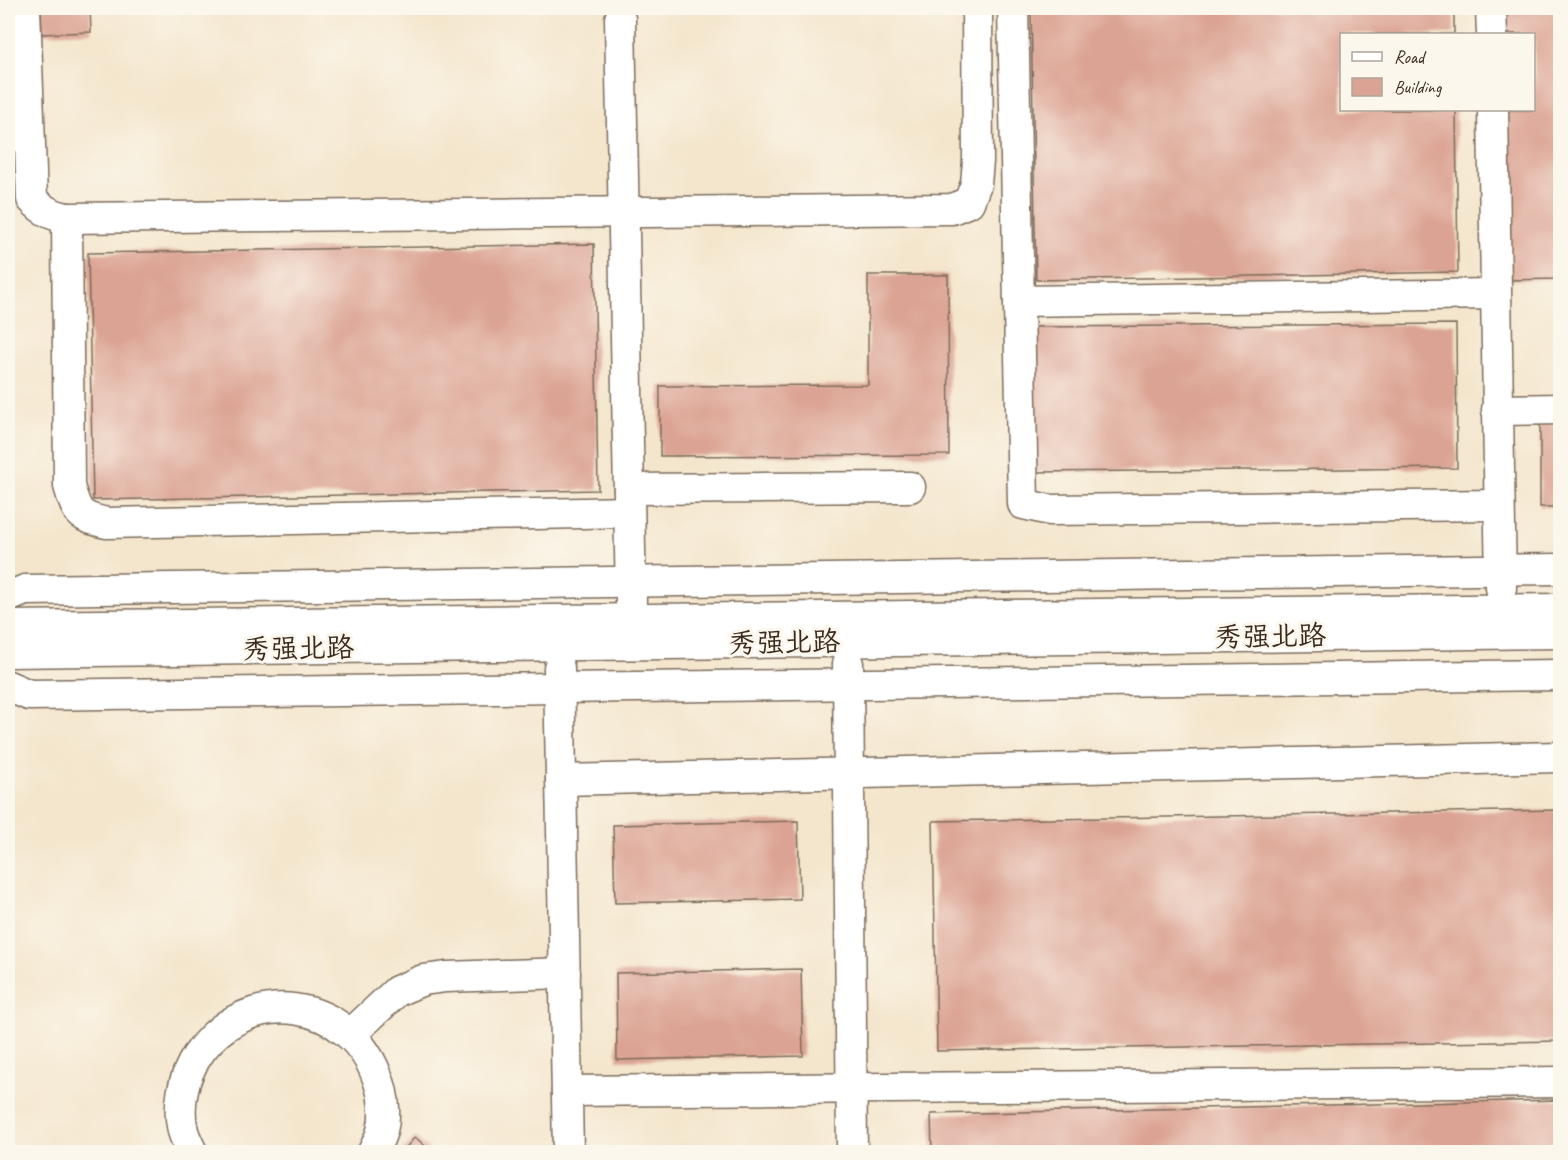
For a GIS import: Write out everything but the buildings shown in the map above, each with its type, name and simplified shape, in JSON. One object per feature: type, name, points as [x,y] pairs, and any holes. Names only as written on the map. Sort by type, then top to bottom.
[{"type":"street","points":[[25,8],[32,199],[51,215],[67,218],[952,209],[969,202],[976,184],[978,161],[977,8]]},
{"type":"street","points":[[1014,8],[1023,504],[1049,510],[1498,505]]},
{"type":"street","points":[[1491,8],[1492,33]]},
{"type":"street","points":[[620,19],[632,632]]},
{"type":"street","points":[[1493,111],[1501,621]]},
{"type":"street","points":[[67,218],[69,486],[75,505],[87,519],[119,523],[910,487]]},
{"type":"street","points":[[1019,301],[1496,294]]},
{"type":"street","points":[[1497,410],[1560,409]]},
{"type":"street","points":[[8,597],[25,590],[1560,569]]},
{"type":"street","name":"秀强北路","points":[[632,632],[848,641],[1501,621],[1560,609]]},
{"type":"street","name":"秀强北路","points":[[8,626],[632,632],[1501,621],[1560,633]]},
{"type":"street","points":[[558,632],[568,1152]]},
{"type":"street","name":"秀强北路","points":[[8,652],[558,632]]},
{"type":"street","points":[[848,641],[852,1152]]},
{"type":"street","points":[[8,686],[29,695],[1560,675]]},
{"type":"street","points":[[561,780],[1560,757]]},
{"type":"street","points":[[351,1034],[397,991],[423,980],[446,976],[565,973]]},
{"type":"street","points":[[192,1152],[183,1131],[181,1099],[189,1068],[207,1041],[232,1021],[262,1010],[293,1008],[324,1016],[351,1034],[373,1062],[383,1095],[382,1130],[373,1152]]},
{"type":"street","points":[[567,1091],[1560,1082]]}]
